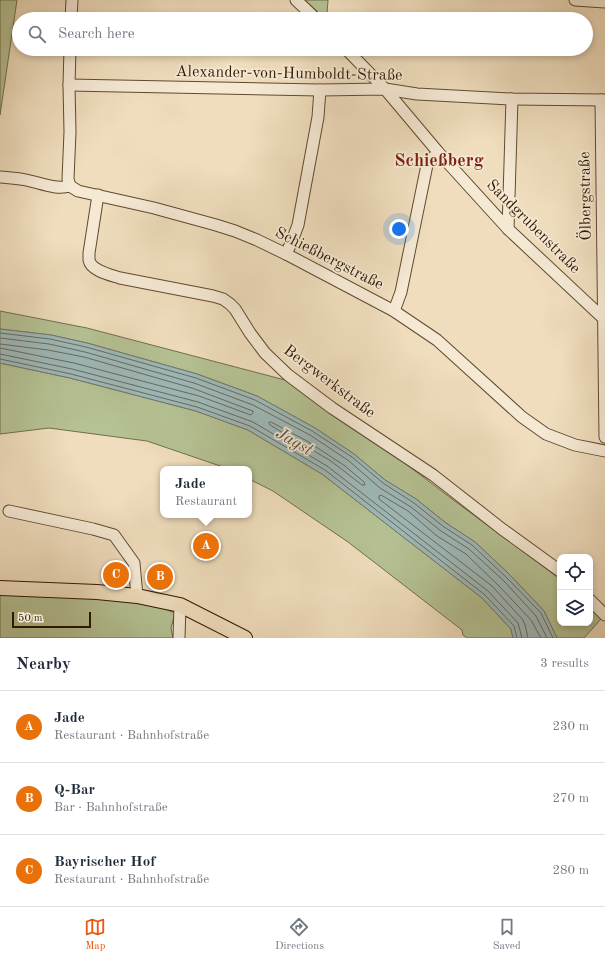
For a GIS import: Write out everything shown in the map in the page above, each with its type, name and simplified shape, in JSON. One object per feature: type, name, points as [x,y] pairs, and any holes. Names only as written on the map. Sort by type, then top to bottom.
[{"type":"main road","points":[[0,588],[97,592],[137,596],[180,605],[245,638]]},
{"type":"street","points":[[71,12],[72,0]]},
{"type":"street","points":[[296,0],[309,12]]},
{"type":"street","points":[[574,0],[605,2]]},
{"type":"street","points":[[70,56],[70,132],[68,179],[70,186]]},
{"type":"street","name":"Sandgrubenstraße","points":[[353,56],[385,89],[438,152],[508,229],[604,324]]},
{"type":"street","name":"Alexander-von-Humboldt-Straße","points":[[69,85],[320,90],[385,89],[417,94],[512,99],[603,100]]},
{"type":"street","points":[[286,254],[298,225],[318,117],[320,90]]},
{"type":"street","points":[[508,229],[512,99]]},
{"type":"street","name":"Ölbergstraße","points":[[603,100],[605,437]]},
{"type":"street","points":[[394,310],[401,292],[427,165],[438,152]]},
{"type":"street","name":"Schießbergstraße","points":[[0,177],[25,180],[55,188],[70,186],[78,191],[154,208],[216,225],[257,240],[394,310],[436,340],[522,417],[546,434],[575,445],[605,451]]},
{"type":"street","name":"Bergwerkstraße","points":[[98,195],[89,260],[95,268],[120,278],[223,299],[235,309],[265,353],[288,375],[332,408],[433,475],[502,529],[557,569]]},
{"type":"street","points":[[9,511],[114,535],[134,563],[137,596]]},
{"type":"street","points":[[593,603],[605,615]]},
{"type":"street","points":[[179,638],[180,605]]},
{"type":"green space","points":[[0,0],[17,0],[15,12],[12,12],[12,34],[0,115]]},
{"type":"green space","points":[[305,0],[328,0],[327,12],[318,12]]},
{"type":"green space","points":[[0,311],[87,328],[285,380],[385,448],[557,577],[557,626],[593,626],[593,610],[601,619],[584,638],[557,638],[544,611],[510,575],[475,542],[446,523],[416,499],[385,480],[354,454],[315,428],[257,396],[197,374],[87,343],[51,335],[0,329]]},
{"type":"green space","points":[[0,363],[70,378],[196,411],[248,430],[322,474],[482,598],[511,629],[513,638],[467,638],[463,635],[462,630],[348,542],[273,491],[252,480],[252,466],[220,466],[147,441],[49,428],[0,434]]},
{"type":"green space","points":[[0,594],[117,598],[148,602],[175,613],[171,628],[173,638],[0,638]]},
{"type":"water","name":"Jagst","points":[[0,329],[51,335],[87,343],[197,374],[257,396],[315,428],[354,454],[385,480],[416,499],[446,523],[475,542],[510,575],[544,611],[557,638],[513,638],[511,629],[482,598],[322,474],[248,430],[196,411],[70,378],[0,363]]},
{"type":"place","name":"Jade","points":[[206,546]]},
{"type":"place","name":"Bayrischer Hof","points":[[116,575]]},
{"type":"place","name":"Q-Bar","points":[[160,577]]},
{"type":"district","name":"Schießberg","points":[[439,161]]}]
